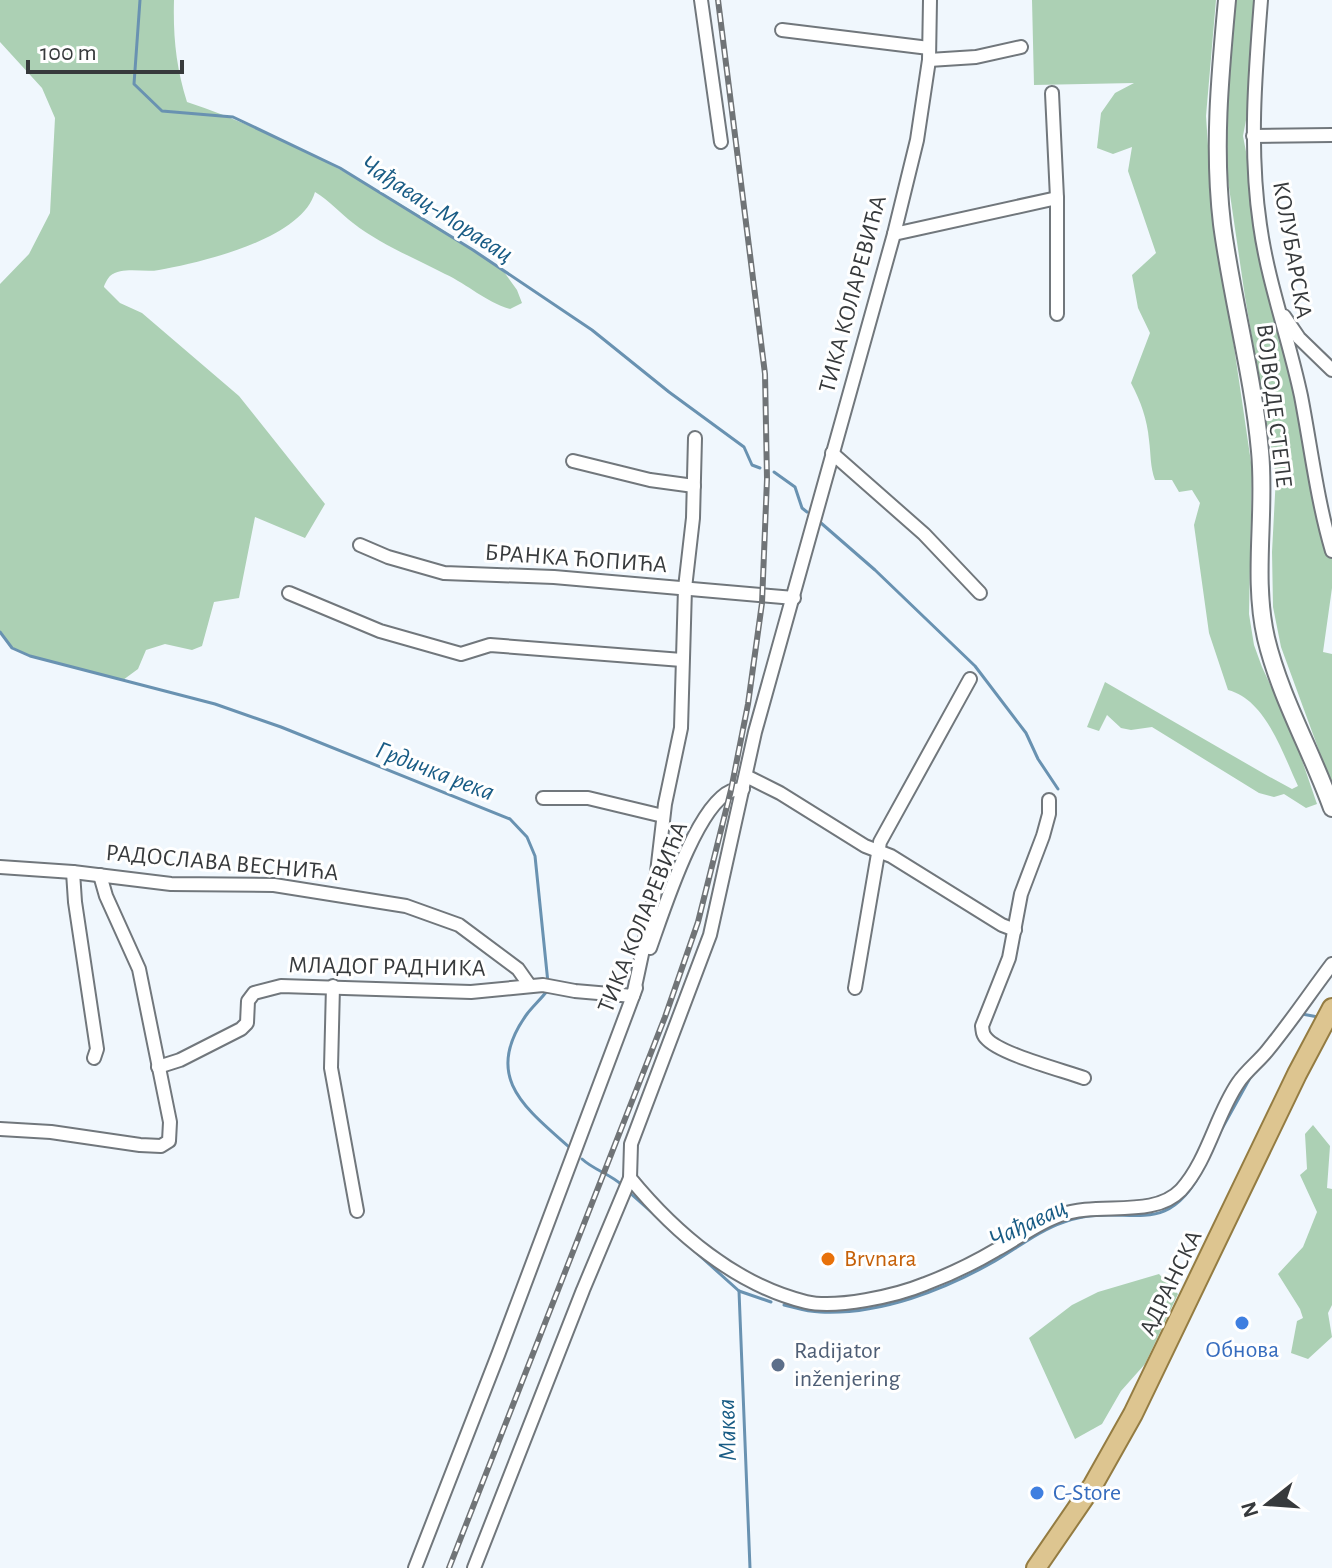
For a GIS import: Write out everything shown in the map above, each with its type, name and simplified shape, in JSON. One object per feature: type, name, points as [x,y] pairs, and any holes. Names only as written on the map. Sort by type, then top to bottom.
[{"type":"main road","name":"АДРАНСКА","points":[[1036,1568],[1093,1485],[1133,1414],[1331,1011]]},
{"type":"street","points":[[701,0],[721,142]]},
{"type":"street","name":"ТИКА КОЛАРЕВИЋА","points":[[415,1568],[695,833],[720,799],[745,782],[755,732],[894,234],[917,140],[929,54],[930,0]]},
{"type":"street","name":"ВОЈВОДЕ СТЕПЕ","points":[[1227,0],[1218,102],[1218,171],[1226,249],[1260,446],[1263,619],[1267,643],[1280,680],[1332,808]]},
{"type":"street","name":"КОЛУБАРСКА","points":[[1261,0],[1253,136],[1260,225],[1277,307],[1300,393],[1332,551]]},
{"type":"street","points":[[782,30],[929,54],[976,57],[1021,47]]},
{"type":"street","points":[[1052,93],[1057,198],[1057,314]]},
{"type":"street","points":[[1253,136],[1332,135]]},
{"type":"street","points":[[894,234],[1057,198]]},
{"type":"street","points":[[1277,307],[1299,338],[1332,370]]},
{"type":"street","points":[[543,987],[633,996],[654,898],[663,816],[681,728],[685,588],[693,518],[695,438]]},
{"type":"street","points":[[832,453],[932,542],[980,593]]},
{"type":"street","points":[[573,461],[650,480],[694,486]]},
{"type":"street","name":"БРАНКА ЋОПИЋА","points":[[360,545],[388,557],[444,573],[554,577],[794,598]]},
{"type":"street","points":[[289,593],[380,631],[461,654],[490,645],[682,660]]},
{"type":"street","points":[[855,988],[878,850],[901,800],[970,679]]},
{"type":"street","points":[[474,1568],[629,1181],[631,1144],[710,935],[745,782],[768,787],[865,846],[878,850],[1015,930]]},
{"type":"street","points":[[543,798],[588,798],[663,816]]},
{"type":"street","points":[[1049,800],[1049,814],[1021,894],[1009,958],[982,1026],[984,1036],[992,1044],[1084,1078]]},
{"type":"street","name":"РАДОСЛАВА ВЕСНИЋА","points":[[0,867],[171,884],[274,885],[406,906],[459,925],[543,987]]},
{"type":"street","name":"РАДОСЛАВА ВЕСНИЋА","points":[[73,872],[97,1049],[94,1058]]},
{"type":"street","points":[[0,1129],[51,1132],[140,1145],[166,1144],[172,1133],[139,969],[106,896],[100,875]]},
{"type":"street","points":[[629,1181],[710,1256],[766,1288],[809,1303],[880,1298],[924,1285],[987,1256],[1050,1219],[1072,1210],[1146,1207],[1164,1203],[1182,1189],[1238,1082],[1267,1050],[1332,964]]},
{"type":"street","name":"МЛАДОГ РАДНИКА","points":[[158,1067],[180,1060],[241,1029],[247,1023],[248,1001],[254,993],[281,986],[471,992],[543,987]]},
{"type":"street","points":[[333,986],[331,1068],[357,1211]]},
{"type":"green space","points":[[0,0],[174,0],[176,51],[187,102],[270,135],[389,197],[502,269],[522,303],[510,309],[492,302],[454,278],[375,238],[315,192],[306,209],[291,223],[249,246],[178,266],[153,271],[121,271],[110,276],[104,287],[120,303],[142,313],[239,396],[325,504],[305,538],[255,517],[239,598],[214,602],[202,646],[192,650],[165,644],[146,650],[138,669],[123,680],[30,656],[12,648],[0,632],[0,284],[29,254],[50,213],[55,118],[42,88],[0,42]]},
{"type":"green space","points":[[1032,0],[1216,0],[1206,116],[1211,190],[1252,469],[1249,614],[1254,645],[1293,734],[1317,804],[1306,808],[1284,794],[1274,797],[1259,793],[1152,727],[1121,728],[1107,715],[1099,731],[1087,727],[1105,682],[1292,789],[1298,786],[1263,716],[1253,704],[1228,690],[1209,633],[1194,525],[1200,503],[1192,490],[1179,492],[1172,480],[1155,480],[1145,418],[1131,383],[1150,333],[1138,308],[1132,275],[1156,253],[1128,171],[1132,147],[1113,154],[1097,148],[1101,113],[1115,93],[1134,83],[1034,85]]},
{"type":"green space","points":[[1236,0],[1261,0],[1255,72],[1243,136],[1332,551],[1332,588],[1323,652],[1332,654],[1332,786],[1281,647],[1273,607],[1276,476],[1226,167]]},
{"type":"green space","points":[[1313,1125],[1330,1146],[1327,1188],[1332,1189],[1332,1305],[1328,1313],[1332,1337],[1308,1359],[1291,1353],[1297,1321],[1303,1318],[1278,1274],[1303,1247],[1317,1212],[1300,1175],[1307,1169],[1305,1134]]},
{"type":"green space","points":[[1159,1274],[1178,1294],[1145,1364],[1121,1391],[1102,1424],[1075,1439],[1029,1338],[1072,1305],[1098,1292]]},
{"type":"waterway","name":"Чађавац-Моравац","points":[[140,0],[134,84],[162,111],[233,117],[340,168],[473,250],[592,330],[744,447],[752,465],[760,468]]},
{"type":"waterway","name":"Чађавац-Моравац","points":[[774,472],[795,487],[802,508],[807,512]]},
{"type":"waterway","name":"Чађавац-Моравац","points":[[821,523],[975,666],[1026,733],[1038,759],[1058,789]]},
{"type":"waterway","name":"Грдичка река","points":[[0,632],[12,648],[30,656],[215,704],[281,727],[510,819],[527,837],[535,856],[548,983]]},
{"type":"waterway","name":"Грдичка река","points":[[547,991],[527,1014],[514,1036],[508,1055],[509,1073],[514,1089],[524,1104],[569,1147]]},
{"type":"waterway","name":"Чађавац","points":[[1302,1014],[1318,1017]]},
{"type":"waterway","name":"Чађавац","points":[[1271,1055],[1284,1039]]},
{"type":"waterway","name":"Чађавац","points":[[1219,1134],[1250,1078]]},
{"type":"waterway","name":"Грдичка река","points":[[582,1159],[622,1185]]},
{"type":"waterway","name":"Чађавац","points":[[784,1305],[811,1311],[843,1312],[888,1305],[933,1291],[975,1272],[1055,1225],[1086,1216],[1158,1213],[1173,1206],[1188,1193],[1202,1170]]},
{"type":"waterway","name":"Грдичка река","points":[[630,1193],[657,1217]]},
{"type":"waterway","name":"Грдичка река","points":[[689,1246],[739,1291],[771,1302]]},
{"type":"waterway","name":"Маква","points":[[739,1291],[750,1568]]},
{"type":"railway","points":[[449,1568],[665,1017],[698,922],[731,790],[748,704],[762,603],[767,479],[765,374],[718,0]]},
{"type":"place","name":"Brvnara","points":[[828,1259]]},
{"type":"place","name":"Обнова","points":[[1242,1323]]},
{"type":"place","name":"Radijator inženjering","points":[[778,1365]]},
{"type":"place","name":"C-Store","points":[[1037,1493]]}]
